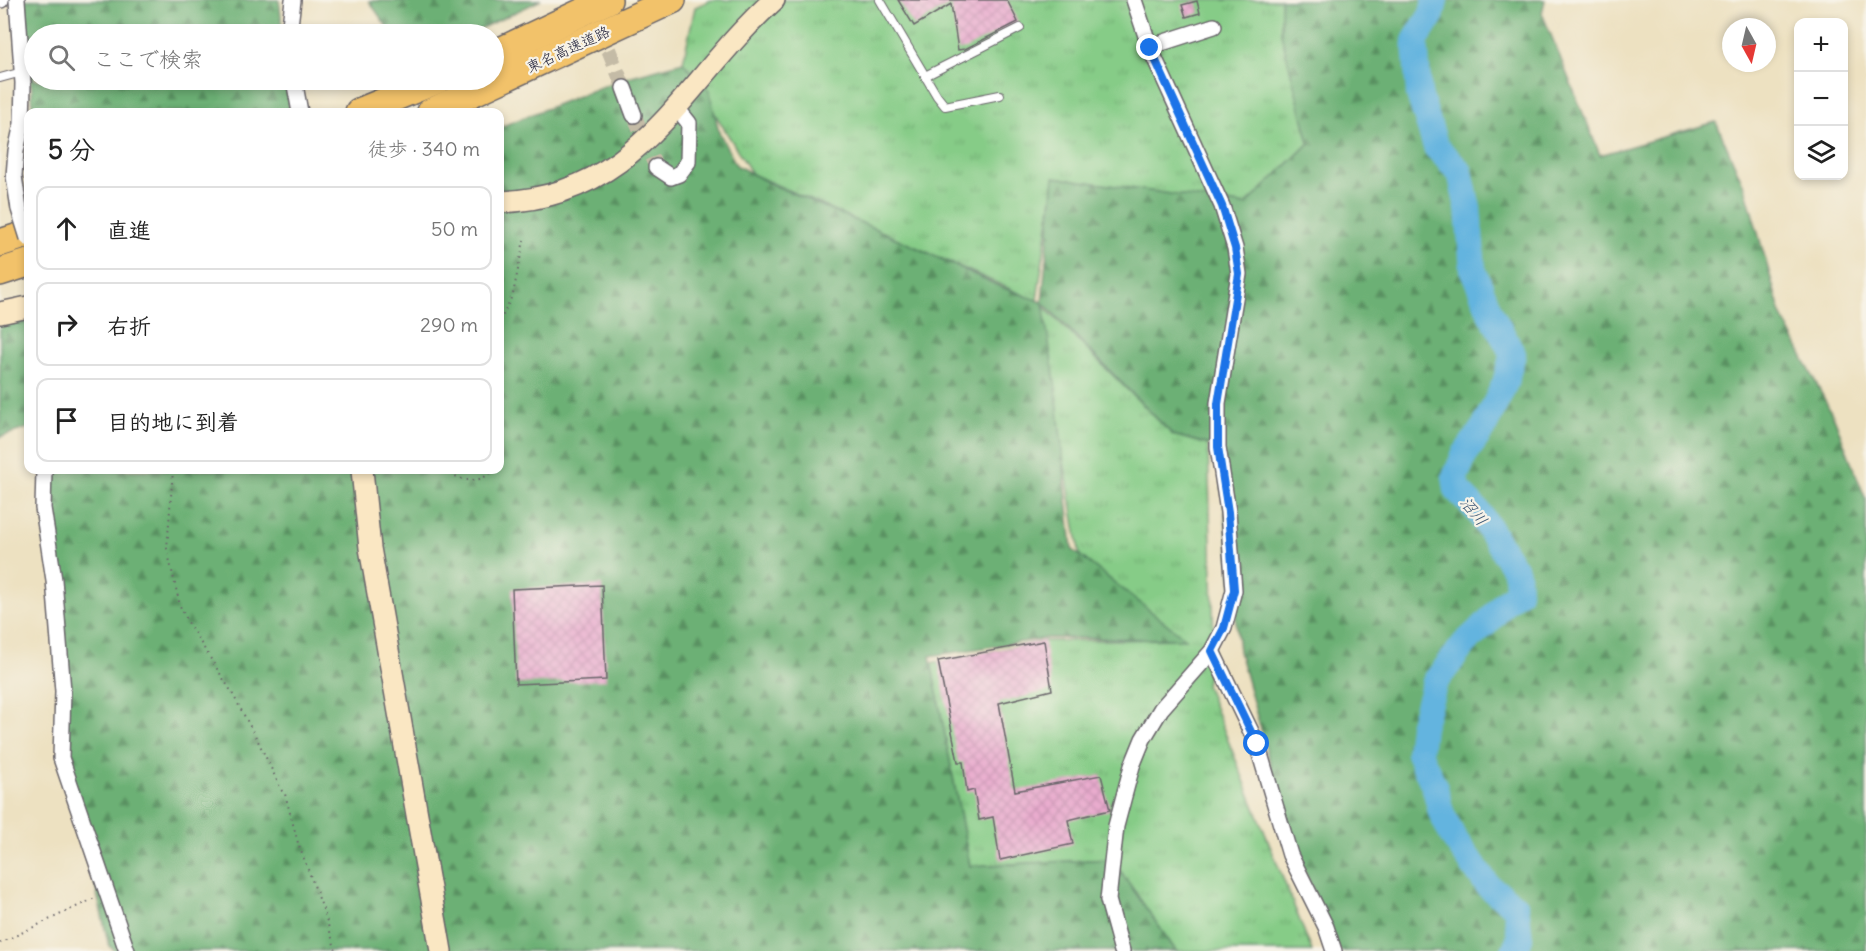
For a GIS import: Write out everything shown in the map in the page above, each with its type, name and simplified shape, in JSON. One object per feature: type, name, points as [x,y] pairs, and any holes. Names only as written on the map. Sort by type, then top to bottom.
[{"type":"highway","name":"東名高速道路","points":[[504,49],[608,0]]},
{"type":"highway","name":"東名高速道路","points":[[504,78],[672,0]]},
{"type":"highway","points":[[369,108],[413,90]]},
{"type":"highway","name":"東名高速道路","points":[[440,108],[478,90]]},
{"type":"highway","points":[[0,243],[24,237]]},
{"type":"highway","points":[[0,272],[24,264]]},
{"type":"street","points":[[17,0],[22,72],[22,124],[14,176],[24,224]]},
{"type":"street","points":[[290,24],[293,0]]},
{"type":"street","points":[[504,202],[542,198],[569,190],[594,178],[634,152],[752,20],[774,0]]},
{"type":"street","points":[[1122,951],[1108,900],[1116,826],[1132,766],[1143,739],[1161,709],[1212,651],[1224,628],[1234,590],[1228,512],[1218,447],[1218,404],[1239,274],[1235,248],[1222,206],[1149,47],[1134,0]]},
{"type":"street","points":[[1149,47],[1214,26]]},
{"type":"street","points":[[624,88],[634,115]]},
{"type":"street","points":[[296,90],[299,108]]},
{"type":"street","points":[[656,167],[671,177],[679,174],[687,162],[689,123],[676,107]]},
{"type":"street","points":[[0,313],[24,308]]},
{"type":"street","points":[[44,474],[43,508],[54,580],[63,691],[62,758],[127,951]]},
{"type":"street","points":[[362,474],[370,548],[441,951]]},
{"type":"street","points":[[1212,651],[1257,744],[1290,855],[1326,927],[1334,951]]},
{"type":"lane","points":[[880,0],[945,106],[1000,95]]},
{"type":"lane","points":[[925,76],[1020,28]]},
{"type":"lane","points":[[0,78],[22,72]]},
{"type":"path","points":[[504,313],[513,294],[524,240]]},
{"type":"path","points":[[173,474],[167,549],[180,606],[190,626],[237,700],[285,794],[298,843],[336,951]]},
{"type":"path","points":[[452,474],[462,480],[484,478],[489,474]]},
{"type":"path","points":[[0,943],[106,893]]},
{"type":"green space","points":[[14,0],[279,0],[282,24],[24,24],[24,49]]},
{"type":"green space","points":[[541,0],[490,24],[385,24],[369,1]]},
{"type":"green space","points":[[711,0],[1294,0],[1309,143],[1246,205],[1055,177],[1037,300],[1173,435],[1208,445],[1214,642],[1206,685],[1312,951],[1176,951],[1112,859],[970,866],[931,663],[1044,641],[1177,639],[1080,556],[1037,301],[752,174],[683,62],[695,7]]},
{"type":"green space","points":[[1281,0],[1545,0],[1542,13],[1600,155],[1716,122],[1746,191],[1781,314],[1835,420],[1866,500],[1866,951],[1340,951],[1292,843],[1239,651],[1218,447],[1173,435],[1043,303],[1056,389],[1072,549],[1186,639],[1048,638],[930,656],[970,866],[1112,859],[1176,951],[116,951],[109,946],[62,739],[48,474],[504,474],[504,125],[621,79],[683,62],[709,90],[719,132],[736,165],[771,184],[876,229],[1001,287],[1042,302],[1054,177],[1246,205],[1309,143],[1281,34]]},
{"type":"green space","points":[[32,90],[288,90],[290,108],[32,108]]},
{"type":"green space","points":[[24,317],[24,429],[0,437],[0,322]]},
{"type":"building","points":[[898,0],[1007,0],[1018,22],[965,49],[958,50],[951,4],[914,26]]},
{"type":"building","points":[[1197,1],[1200,13],[1186,17],[1182,5]]},
{"type":"building","points":[[602,585],[606,680],[516,684],[512,589]]},
{"type":"building","points":[[1044,641],[1052,690],[999,703],[1015,791],[1101,775],[1110,810],[1068,820],[1073,844],[1000,860],[993,817],[979,820],[974,790],[967,792],[963,762],[958,762],[938,661]]},
{"type":"waterway","name":"沼川","points":[[1435,0],[1432,14],[1415,41],[1419,94],[1436,147],[1460,172],[1468,208],[1473,269],[1490,312],[1513,354],[1505,383],[1484,427],[1465,454],[1455,477],[1457,490],[1478,511],[1517,573],[1518,592],[1505,602],[1465,643],[1435,682],[1422,727],[1419,753],[1453,837],[1488,886],[1516,907],[1520,938],[1514,951]]},
{"type":"tunnel","points":[[600,28],[624,88]]},
{"type":"tunnel","points":[[634,115],[656,167]]},
{"type":"route","points":[[1150,48],[1222,206],[1235,248],[1239,274],[1218,404],[1218,447],[1228,512],[1234,590],[1224,628],[1212,651],[1257,744]]}]
